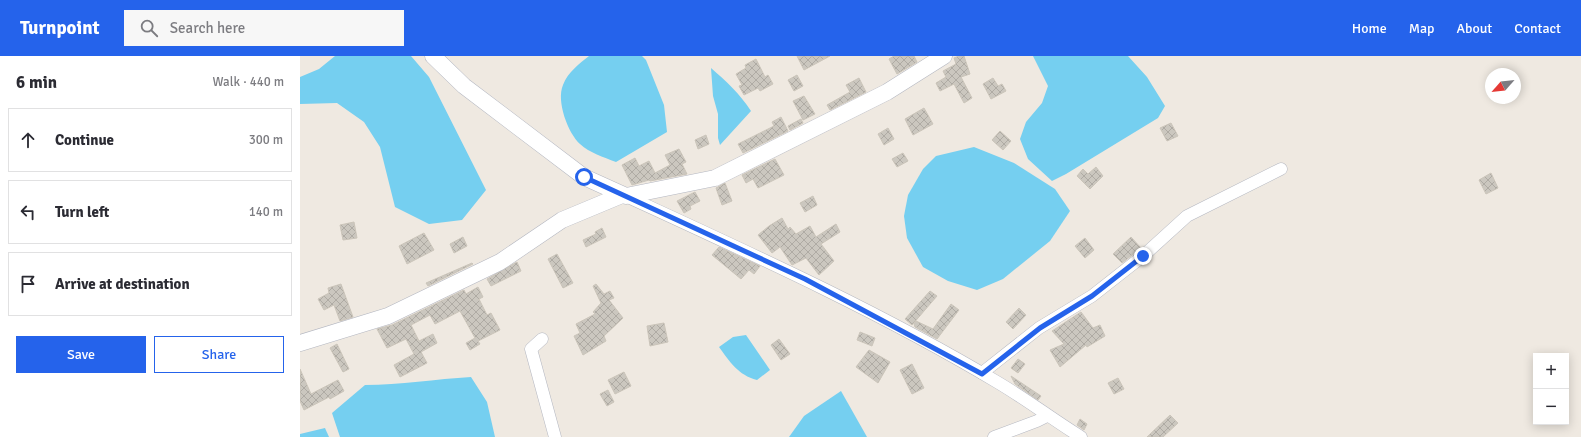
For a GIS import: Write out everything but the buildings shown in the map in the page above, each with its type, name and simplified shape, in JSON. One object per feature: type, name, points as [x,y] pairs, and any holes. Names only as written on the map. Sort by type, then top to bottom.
[{"type":"street","points":[[433,56],[464,86],[584,177],[805,279],[982,374],[1081,437]]},
{"type":"street","points":[[300,343],[388,316],[500,262],[562,220],[624,196],[715,178],[887,92],[944,56]]},
{"type":"street","points":[[982,374],[1040,328],[1092,296],[1143,256],[1187,216],[1281,169]]},
{"type":"street","points":[[542,338],[531,349],[555,437]]},
{"type":"street","points":[[994,437],[1047,416]]},
{"type":"water","points":[[335,56],[411,56],[429,77],[486,190],[462,220],[429,224],[395,207],[380,147],[364,122],[337,103],[300,104],[300,77],[319,69]]},
{"type":"water","points":[[589,56],[642,56],[646,60],[664,105],[667,132],[616,162],[592,152],[580,144],[571,132],[564,116],[561,92],[565,80],[574,69]]},
{"type":"water","points":[[1033,56],[1128,56],[1147,77],[1165,106],[1158,118],[1052,181],[1028,159],[1020,139],[1026,122],[1042,103],[1048,86]]},
{"type":"water","points":[[711,68],[732,88],[751,111],[720,145],[718,138],[718,114],[713,96]]},
{"type":"water","points":[[974,147],[1014,163],[1055,189],[1070,211],[1050,241],[1003,279],[977,290],[948,281],[923,267],[907,238],[904,216],[908,195],[923,169],[936,156]]},
{"type":"water","points":[[746,335],[770,370],[757,380],[750,378],[740,371],[731,363],[719,347],[733,337]]},
{"type":"water","points":[[471,377],[487,402],[495,437],[340,437],[332,413],[365,385]]},
{"type":"water","points":[[841,391],[867,437],[789,437],[804,416]]},
{"type":"water","points":[[325,428],[329,437],[300,437],[300,434]]},
{"type":"route","points":[[584,177],[805,279],[926,342],[982,374],[1040,328],[1092,296],[1143,256]]}]
